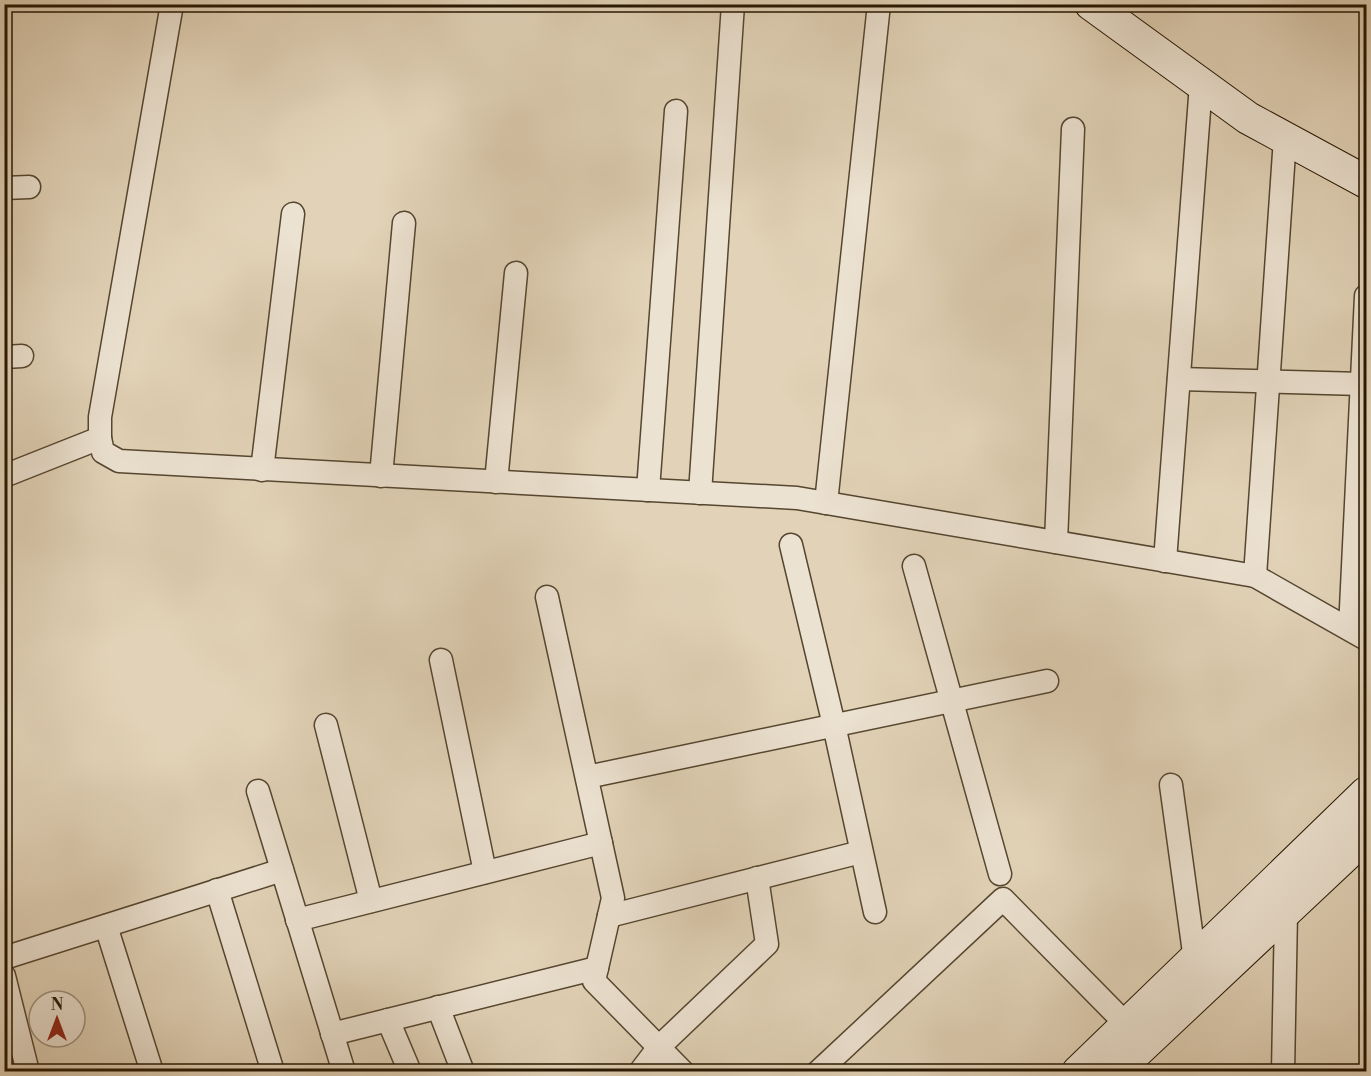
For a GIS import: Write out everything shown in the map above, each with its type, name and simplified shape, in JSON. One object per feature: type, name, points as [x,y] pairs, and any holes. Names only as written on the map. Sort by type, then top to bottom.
[{"type":"street","points":[[172,4],[100,417],[103,452],[120,461],[797,498],[1255,576],[1358,634],[1362,384],[1366,296]]},
{"type":"street","points":[[700,493],[734,4]]},
{"type":"street","points":[[826,503],[879,4]]},
{"type":"street","points":[[1091,4],[1248,118],[1366,182]]},
{"type":"street","points":[[1165,561],[1201,84]]},
{"type":"street","points":[[648,490],[676,111]]},
{"type":"street","points":[[1056,542],[1073,129]]},
{"type":"street","points":[[1255,576],[1285,138]]},
{"type":"street","points":[[4,188],[29,187]]},
{"type":"street","points":[[262,470],[293,214]]},
{"type":"street","points":[[381,476],[404,223]]},
{"type":"street","points":[[496,482],[516,273]]},
{"type":"street","points":[[1179,379],[1362,384]]},
{"type":"street","points":[[4,476],[100,438]]},
{"type":"street","points":[[791,545],[875,912]]},
{"type":"street","points":[[914,566],[1000,874]]},
{"type":"street","points":[[547,597],[613,898],[594,981],[683,1071]]},
{"type":"street","points":[[441,660],[485,872]]},
{"type":"street","points":[[587,777],[1047,681]]},
{"type":"street","points":[[326,725],[371,901]]},
{"type":"street","points":[[1171,785],[1195,960]]},
{"type":"street","points":[[258,791],[344,1071]]},
{"type":"street","points":[[1115,1071],[1264,920],[1366,793]]},
{"type":"street","points":[[1078,1071],[1195,960],[1264,920],[1366,836]]},
{"type":"street","points":[[297,920],[601,843]]},
{"type":"street","points":[[609,916],[861,852]]},
{"type":"street","points":[[4,958],[282,870]]},
{"type":"street","points":[[640,1071],[659,1047],[767,944],[757,878]]},
{"type":"street","points":[[218,890],[273,1071]]},
{"type":"street","points":[[818,1071],[1003,898],[1127,1025]]},
{"type":"street","points":[[1264,920],[1283,1071]]},
{"type":"street","points":[[106,926],[152,1071]]},
{"type":"street","points":[[332,1034],[597,968]]},
{"type":"street","points":[[4,976],[28,1071]]},
{"type":"street","points":[[438,1007],[464,1071]]},
{"type":"street","points":[[388,1020],[410,1071]]}]
